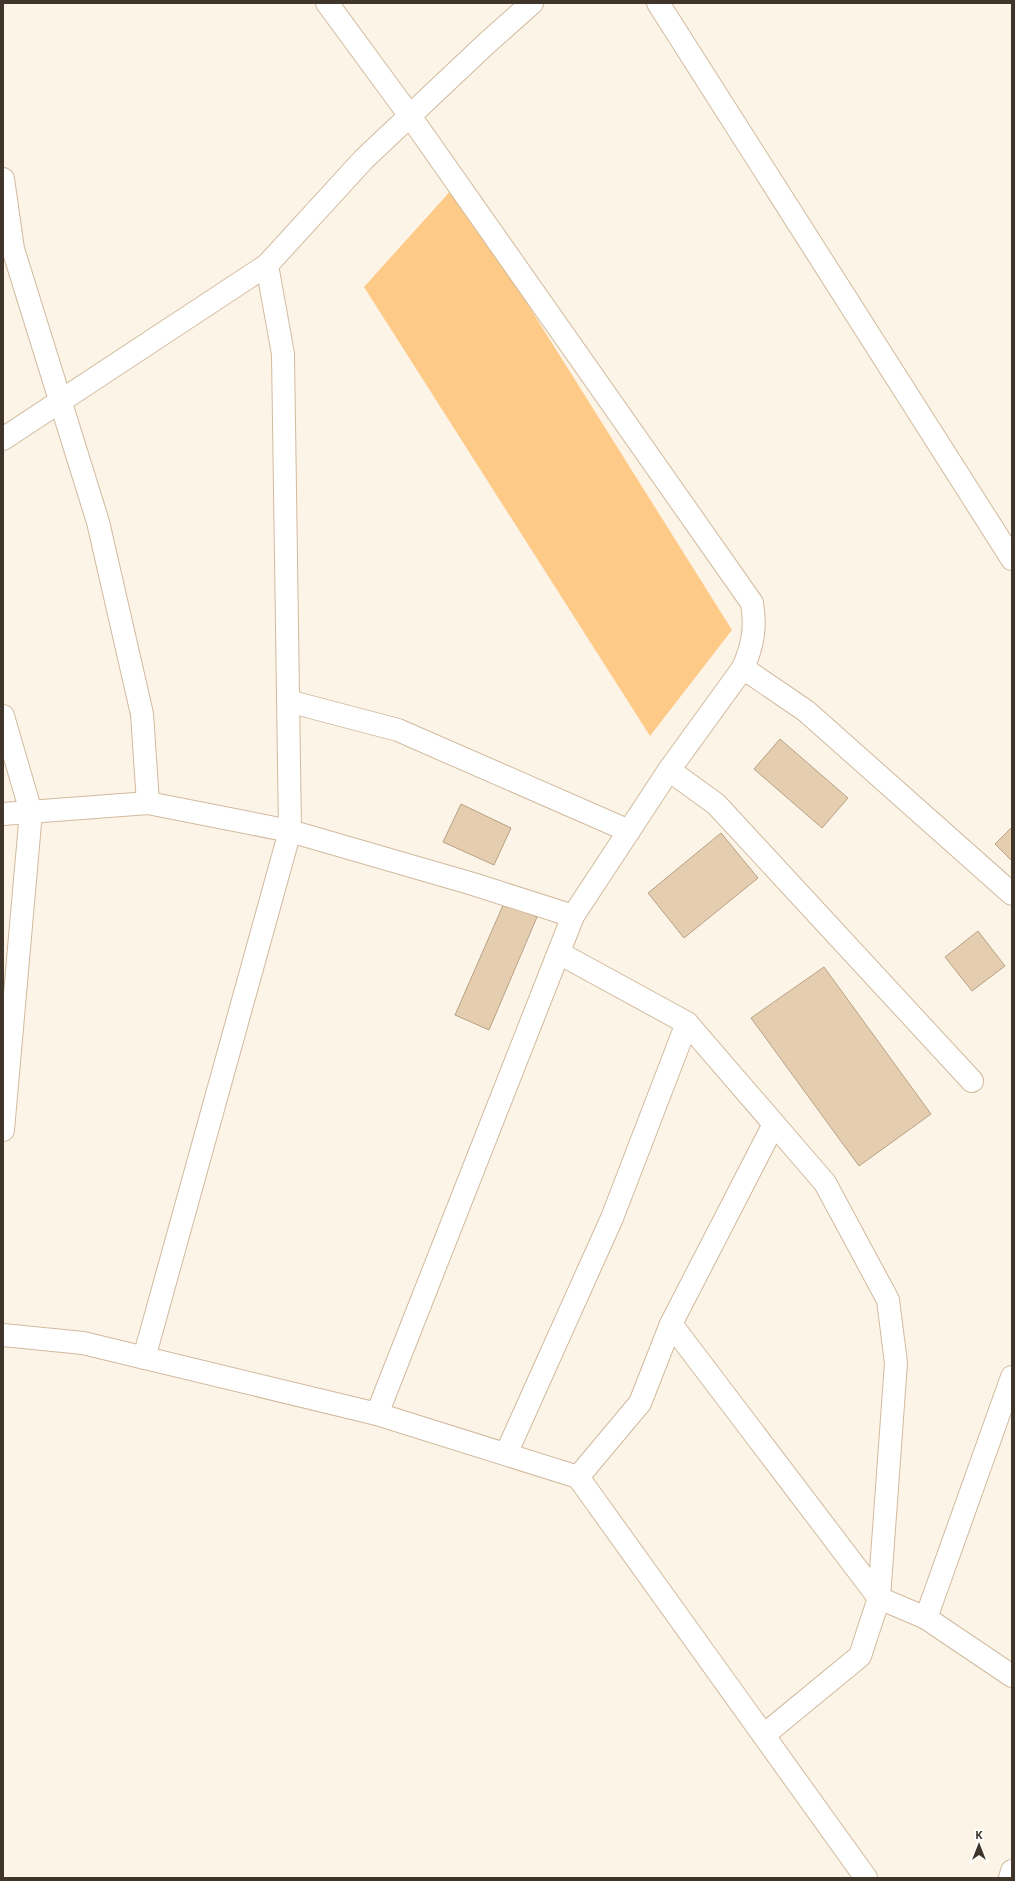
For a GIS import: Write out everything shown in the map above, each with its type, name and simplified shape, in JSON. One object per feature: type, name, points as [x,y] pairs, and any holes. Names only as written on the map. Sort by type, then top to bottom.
[{"type":"street","points":[[327,3],[410,116],[752,603],[754,631],[751,650],[743,668],[669,770],[573,916],[377,1414]]},
{"type":"street","points":[[3,439],[267,265],[364,159],[532,3]]},
{"type":"street","points":[[658,3],[1012,559]]},
{"type":"street","points":[[3,179],[13,249],[59,401],[98,522],[142,714],[148,803]]},
{"type":"street","points":[[144,1358],[290,831],[283,354],[267,265]]},
{"type":"street","points":[[743,668],[806,711],[1012,894]]},
{"type":"street","points":[[288,701],[398,730],[628,831]]},
{"type":"street","points":[[3,716],[31,812],[3,1130]]},
{"type":"street","points":[[669,770],[716,804],[972,1081]]},
{"type":"street","points":[[3,814],[148,803],[290,831],[473,884],[573,916]]},
{"type":"street","points":[[559,952],[687,1023],[825,1183],[888,1300],[896,1363],[880,1598],[860,1656],[764,1735]]},
{"type":"street","points":[[506,1454],[612,1218],[687,1023]]},
{"type":"street","points":[[578,1477],[640,1403],[671,1324],[774,1124]]},
{"type":"street","points":[[671,1324],[880,1598],[926,1618],[1012,1676]]},
{"type":"street","points":[[3,1335],[83,1344],[377,1414],[578,1477],[866,1878]]},
{"type":"street","points":[[926,1618],[1012,1377]]},
{"type":"street","points":[[1010,1878],[1012,1871]]},
{"type":"shaded area","points":[[454,187],[732,630],[650,736],[364,287]]},
{"type":"building","points":[[780,739],[848,798],[822,828],[754,769]]},
{"type":"building","points":[[461,804],[511,828],[494,865],[443,842]]},
{"type":"building","points":[[1012,827],[1012,861],[995,844]]},
{"type":"building","points":[[721,833],[758,878],[684,938],[648,893]]},
{"type":"building","points":[[504,903],[537,917],[489,1030],[455,1015]]},
{"type":"building","points":[[978,931],[1005,966],[972,991],[945,957]]},
{"type":"building","points":[[824,967],[931,1114],[859,1166],[751,1018]]}]
